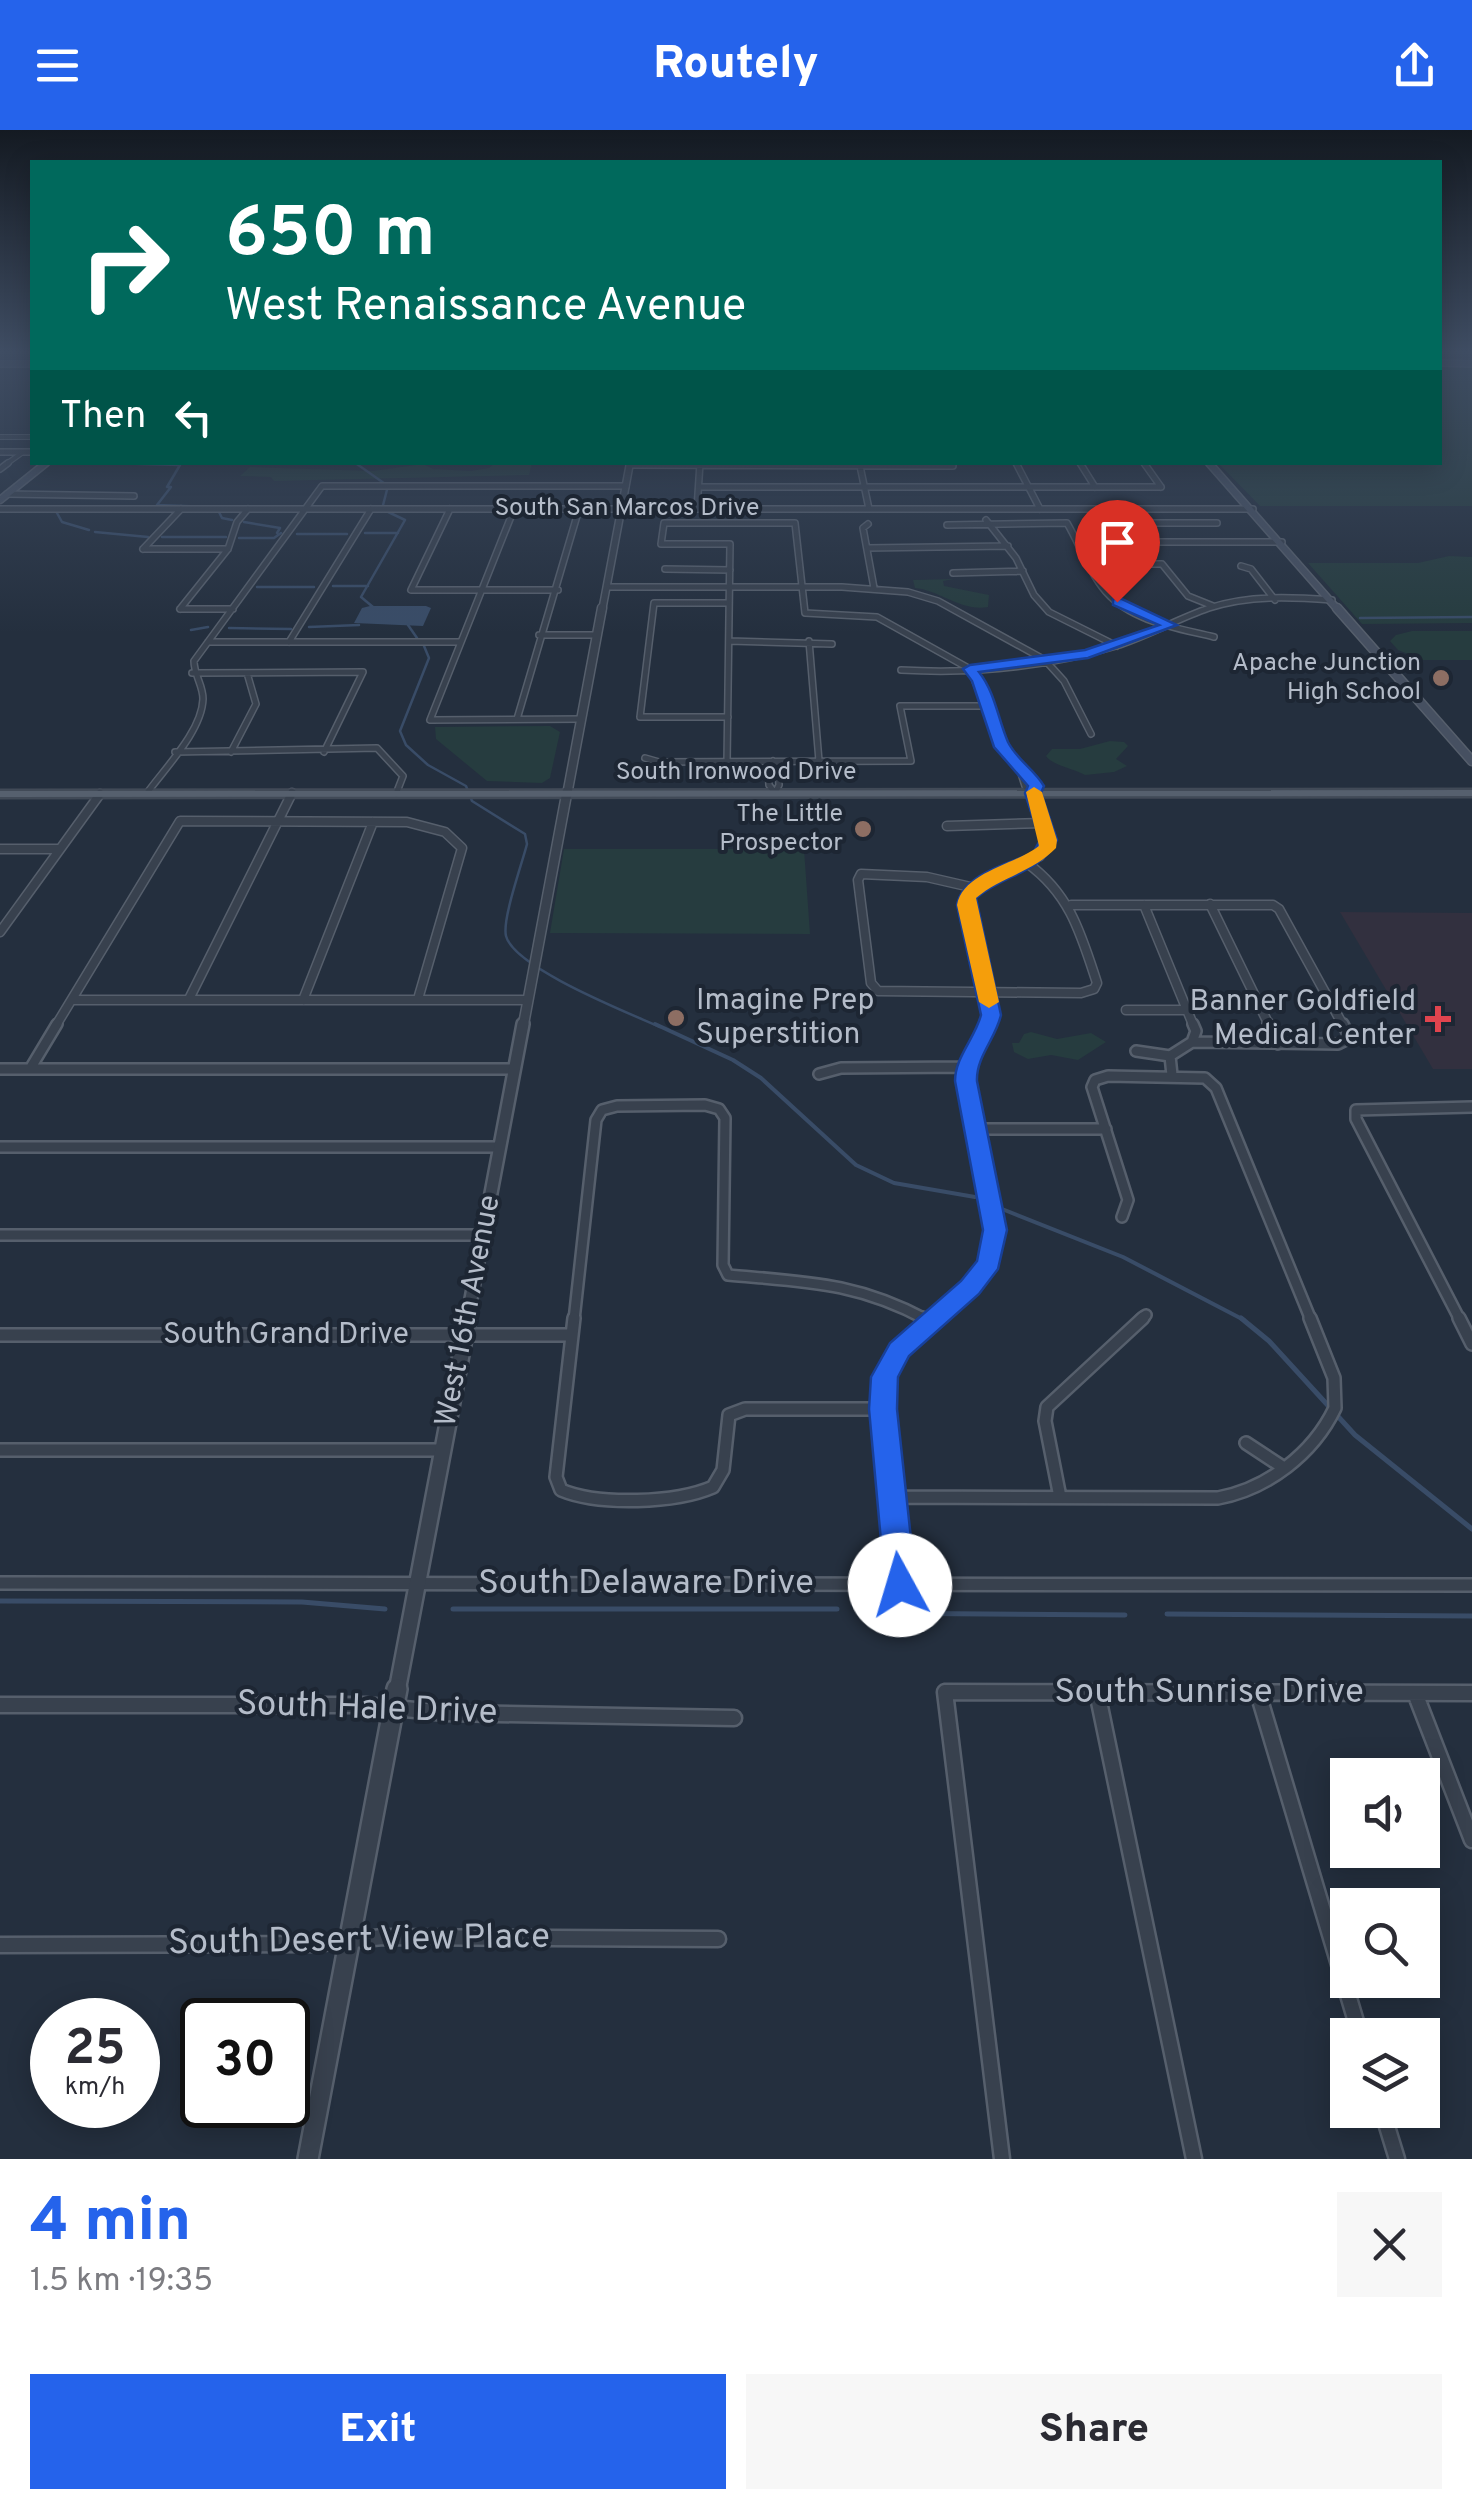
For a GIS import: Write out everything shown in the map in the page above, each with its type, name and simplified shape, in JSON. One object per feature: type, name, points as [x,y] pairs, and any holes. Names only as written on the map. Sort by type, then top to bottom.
[{"type":"main road","points":[[0,500],[43,465]]},
{"type":"main road","points":[[1211,465],[1472,761]]},
{"type":"main road","name":"South Ironwood Drive","points":[[0,794],[1472,793]]},
{"type":"street","points":[[0,452],[30,452]]},
{"type":"street","points":[[2,466],[23,452]]},
{"type":"street","name":"West 16th Avenue","points":[[308,2159],[630,465]]},
{"type":"street","points":[[697,509],[700,465]]},
{"type":"street","points":[[815,465],[906,465]]},
{"type":"street","points":[[1018,465],[1040,509]]},
{"type":"street","points":[[1081,465],[1095,487]]},
{"type":"street","points":[[699,487],[1161,487],[1145,465]]},
{"type":"street","points":[[860,466],[869,509]]},
{"type":"street","points":[[147,794],[200,714],[204,697],[192,673],[194,661],[322,486],[626,486]]},
{"type":"street","points":[[7,494],[134,496],[120,509]]},
{"type":"street","name":"South San Marcos Drive","points":[[0,509],[1253,509]]},
{"type":"street","points":[[181,509],[143,549],[228,549]]},
{"type":"street","points":[[233,609],[180,609],[228,549],[236,522],[248,509]]},
{"type":"street","points":[[289,642],[371,509]]},
{"type":"street","points":[[450,509],[411,590],[558,590]]},
{"type":"street","points":[[514,509],[430,720],[582,719]]},
{"type":"street","points":[[517,719],[579,509]]},
{"type":"street","points":[[980,509],[1008,546],[1034,596],[1049,612],[1116,646]]},
{"type":"street","points":[[1123,509],[1144,542],[1282,542]]},
{"type":"street","points":[[1132,522],[1217,523]]},
{"type":"street","points":[[727,762],[730,544],[661,544],[664,523],[796,523],[805,613],[878,618],[970,669],[1002,747],[1033,793],[1043,823],[1047,848],[1027,864],[975,888],[966,905],[991,1015],[987,1032],[966,1068],[995,1230],[989,1263],[970,1288],[899,1350],[884,1377],[883,1409],[900,1585]]},
{"type":"street","points":[[947,525],[1067,523],[1105,590],[1117,602],[1214,638]]},
{"type":"street","points":[[868,524],[864,528],[874,588]]},
{"type":"street","points":[[867,548],[1008,546]]},
{"type":"street","points":[[1090,564],[1162,564],[1188,596],[1213,606]]},
{"type":"street","points":[[1241,566],[1251,570],[1276,600]]},
{"type":"street","points":[[665,569],[730,570]]},
{"type":"street","points":[[953,574],[1023,571]]},
{"type":"street","points":[[607,587],[874,588],[938,601],[1045,660],[1064,681],[1084,728],[1092,734]]},
{"type":"street","points":[[901,670],[970,669],[1045,660],[1116,646],[1213,606],[1332,600]]},
{"type":"street","points":[[728,716],[640,717],[654,603],[729,603]]},
{"type":"street","points":[[540,636],[597,635]]},
{"type":"street","points":[[729,641],[832,644]]},
{"type":"street","points":[[208,642],[460,642]]},
{"type":"street","points":[[809,642],[819,762]]},
{"type":"street","points":[[231,752],[255,712],[258,696],[247,672]]},
{"type":"street","points":[[192,673],[363,672],[324,752]]},
{"type":"street","points":[[645,758],[727,762],[911,761],[900,706],[988,706]]},
{"type":"street","points":[[174,752],[378,748],[403,776],[396,794]]},
{"type":"street","points":[[774,762],[768,766],[769,785],[775,793]]},
{"type":"street","points":[[0,932],[100,794]]},
{"type":"street","points":[[189,999],[292,794]]},
{"type":"street","points":[[30,1068],[180,822],[373,822],[429,825],[448,834],[462,848],[418,999]]},
{"type":"street","points":[[303,1000],[373,822]]},
{"type":"street","points":[[947,826],[1043,823]]},
{"type":"street","points":[[0,849],[60,849]]},
{"type":"street","points":[[975,888],[927,876],[862,874],[858,880],[872,983],[878,991],[1081,993],[1094,989],[1097,983],[1070,905],[1049,878],[1027,864]]},
{"type":"street","points":[[1144,904],[1196,1031],[1192,1042]]},
{"type":"street","points":[[1210,904],[1278,1044]]},
{"type":"street","points":[[1070,905],[1274,906],[1350,1038],[1346,1042],[1278,1044],[1192,1042],[1170,1056],[1136,1050]]},
{"type":"street","points":[[72,1000],[527,1000]]},
{"type":"street","points":[[1126,1010],[1188,1010]]},
{"type":"street","points":[[1170,1056],[1172,1075]]},
{"type":"street","points":[[0,1068],[514,1069]]},
{"type":"street","points":[[819,1074],[841,1068],[966,1068]]},
{"type":"street","points":[[892,1497],[1218,1498],[1256,1488],[1284,1468],[1334,1412],[1337,1398],[1331,1368],[1216,1088],[1205,1078],[1108,1076],[1096,1080],[1092,1087],[1128,1200],[1122,1217]]},
{"type":"street","points":[[883,1409],[745,1409],[729,1416],[723,1429],[722,1477],[714,1490],[696,1497],[578,1497],[561,1490],[556,1477],[596,1120],[602,1110],[616,1106],[705,1105],[719,1109],[725,1118],[723,1264],[728,1275],[842,1285],[887,1299],[930,1322]]},
{"type":"street","points":[[1472,1107],[1356,1110],[1356,1120],[1472,1344]]},
{"type":"street","points":[[975,1130],[1106,1129]]},
{"type":"street","points":[[0,1147],[500,1147]]},
{"type":"street","points":[[0,1235],[482,1235]]},
{"type":"street","points":[[1060,1497],[1045,1422],[1047,1407],[1146,1314]]},
{"type":"street","name":"South Grand Drive","points":[[0,1336],[572,1335]]},
{"type":"street","points":[[1246,1442],[1284,1468]]},
{"type":"street","points":[[0,1450],[443,1450]]},
{"type":"street","name":"South Delaware Drive","points":[[0,1583],[1472,1585]]},
{"type":"street","name":"South Sunrise Drive","points":[[1002,2159],[945,1692],[1472,1693]]},
{"type":"street","points":[[1098,1692],[1194,2159]]},
{"type":"street","points":[[1258,1693],[1355,2018]]},
{"type":"street","points":[[1416,1693],[1472,1840]]},
{"type":"street","name":"South Hale Drive","points":[[0,1704],[394,1708],[445,1713],[734,1718]]},
{"type":"street","name":"South Desert View Place","points":[[0,1945],[349,1942],[382,1937],[718,1939]]},
{"type":"street","points":[[1388,2128],[1397,2159]]},
{"type":"shaded area","points":[[1340,912],[1472,913],[1472,1069],[1433,1069]]},
{"type":"green space","points":[[1442,444],[1472,444],[1472,506],[1260,506],[1220,465],[1442,465]]},
{"type":"green space","points":[[416,465],[471,471],[532,465],[529,475],[274,481],[271,477],[240,476],[250,467],[373,471]]},
{"type":"green space","points":[[1449,556],[1472,557],[1472,623],[1362,624],[1308,563],[1418,563]]},
{"type":"green space","points":[[954,579],[943,581],[944,586],[989,595],[988,607],[960,604],[915,588],[913,580]]},
{"type":"green space","points":[[1412,631],[1472,631],[1472,660],[1410,660],[1407,657],[1413,656],[1398,650],[1390,641]]},
{"type":"green space","points":[[550,726],[560,732],[550,778],[542,783],[487,781],[436,739],[435,727]]},
{"type":"green space","points":[[1110,741],[1128,746],[1116,759],[1127,766],[1114,772],[1085,775],[1046,756],[1052,749],[1080,749]]},
{"type":"green space","points":[[564,849],[804,849],[810,934],[550,933]]},
{"type":"green space","points":[[1031,1032],[1057,1039],[1091,1033],[1106,1042],[1078,1060],[1051,1055],[1028,1059],[1014,1052],[1012,1043],[1019,1043],[1024,1034]]},
{"type":"water","points":[[362,608],[431,608],[423,626],[354,623]]},
{"type":"waterway","points":[[180,465],[167,487],[171,487],[157,505],[211,507]]},
{"type":"waterway","points":[[358,465],[388,486],[382,509],[405,520],[398,533]]},
{"type":"waterway","points":[[219,512],[222,518],[232,520]]},
{"type":"waterway","points":[[57,513],[62,522],[89,530]]},
{"type":"waterway","points":[[244,522],[280,528],[277,533]]},
{"type":"waterway","points":[[95,532],[148,537]]},
{"type":"waterway","points":[[239,538],[274,538],[281,533]]},
{"type":"waterway","points":[[365,533],[398,533]]},
{"type":"waterway","points":[[367,586],[398,533]]},
{"type":"waterway","points":[[297,534],[347,534]]},
{"type":"waterway","points":[[162,537],[226,537]]},
{"type":"waterway","points":[[333,586],[367,586]]},
{"type":"waterway","points":[[367,586],[361,597],[373,607]]},
{"type":"waterway","points":[[257,587],[314,587]]},
{"type":"waterway","points":[[1360,618],[1472,617]]},
{"type":"waterway","points":[[309,627],[359,625]]},
{"type":"waterway","points":[[408,625],[417,638]]},
{"type":"waterway","points":[[191,630],[208,627]]},
{"type":"waterway","points":[[229,628],[291,629]]},
{"type":"waterway","points":[[424,646],[429,658],[400,731],[406,745],[428,765],[466,786],[472,801],[525,834],[527,844],[506,928],[514,949],[574,988],[660,1027]]},
{"type":"waterway","points":[[655,1024],[733,1060],[761,1078],[856,1165],[894,1183],[975,1197]]},
{"type":"waterway","points":[[1002,1209],[1123,1257],[1242,1319]]},
{"type":"waterway","points":[[1242,1319],[1269,1341],[1355,1435],[1472,1529]]},
{"type":"waterway","points":[[0,1601],[302,1602],[385,1609]]},
{"type":"waterway","points":[[453,1609],[837,1609]]},
{"type":"waterway","points":[[862,1613],[1125,1615]]},
{"type":"waterway","points":[[1167,1614],[1472,1616]]},
{"type":"slow traffic","points":[[989,1002],[966,905],[968,896],[987,879],[1027,864],[1047,848],[1034,792]]},
{"type":"place","name":"Apache Junction High School","points":[[1441,678]]},
{"type":"place","name":"The Little Prospector","points":[[863,829]]},
{"type":"place","name":"Imagine Prep Superstition","points":[[676,1018]]},
{"type":"place","name":"Banner Goldfield Medical Center","points":[[1438,1019]]},
{"type":"route","points":[[900,1585],[883,1409],[884,1377],[899,1350],[970,1288],[989,1263],[995,1230],[966,1081],[966,1068],[987,1032],[991,1015],[966,905],[975,888],[1040,856],[1048,840],[1033,793],[1036,786],[1027,770],[1018,767],[1002,747],[979,681],[970,669],[1088,654],[1171,625],[1117,602]]}]
